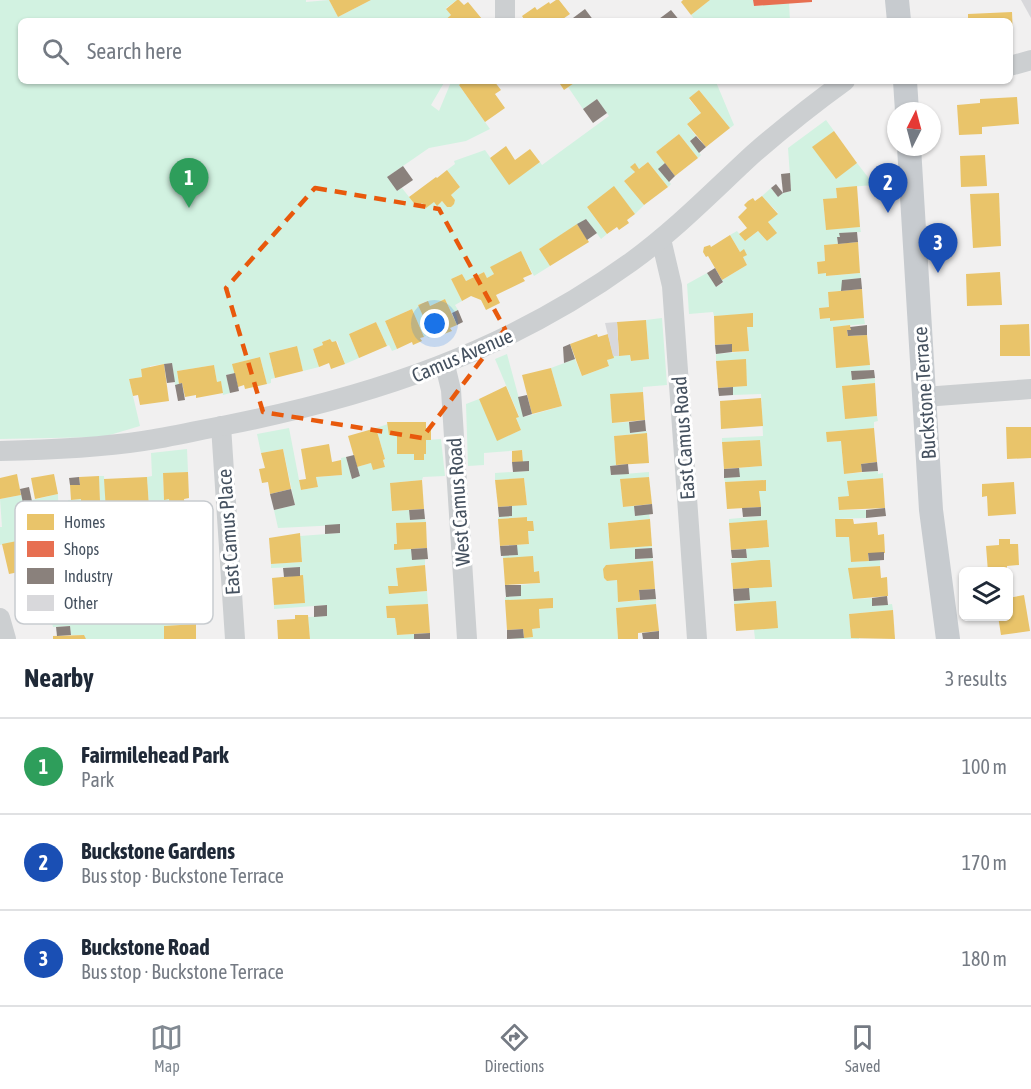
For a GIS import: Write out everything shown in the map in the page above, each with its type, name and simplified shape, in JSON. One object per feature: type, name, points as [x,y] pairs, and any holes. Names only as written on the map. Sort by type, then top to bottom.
[{"type":"main road","points":[[897,0],[899,18]]},
{"type":"main road","points":[[905,84],[906,102]]},
{"type":"main road","name":"Buckstone Terrace","points":[[910,156],[931,510],[948,639]]},
{"type":"street","points":[[505,0],[505,18]]},
{"type":"street","points":[[1013,65],[1031,60]]},
{"type":"street","name":"Camus Avenue","points":[[0,451],[125,443],[221,426],[334,400],[445,365],[499,341],[553,312],[615,274],[661,239],[774,137],[841,84]]},
{"type":"street","name":"East Camus Road","points":[[661,239],[672,286],[697,639]]},
{"type":"street","name":"West Camus Road","points":[[445,365],[451,390],[467,639]]},
{"type":"street","points":[[924,397],[1031,389]]},
{"type":"street","name":"East Camus Place","points":[[221,426],[235,639]]},
{"type":"street","points":[[0,618],[6,639]]},
{"type":"highlighted area","points":[[315,188],[439,209],[505,329],[422,438],[263,412],[226,288]]},
{"type":"green space","points":[[0,0],[306,0],[306,2],[329,0],[338,17],[371,0],[457,0],[446,8],[451,15],[448,18],[18,18],[18,84],[443,84],[431,105],[439,111],[450,84],[460,84],[490,129],[466,141],[429,148],[387,177],[397,191],[402,188],[417,207],[422,203],[434,202],[437,205],[442,201],[447,207],[451,207],[455,200],[451,195],[460,187],[447,170],[455,164],[454,161],[485,150],[509,184],[540,162],[542,165],[609,116],[597,99],[583,109],[568,87],[572,84],[717,84],[734,125],[730,128],[699,90],[689,99],[701,113],[687,124],[696,136],[690,141],[701,155],[698,158],[679,134],[656,152],[665,163],[659,169],[671,184],[668,187],[648,162],[639,169],[635,164],[631,167],[635,172],[624,181],[644,205],[635,214],[614,187],[587,207],[607,234],[601,239],[586,219],[539,249],[550,266],[534,276],[521,252],[491,267],[494,274],[487,278],[484,272],[466,281],[462,274],[451,279],[462,301],[455,305],[458,310],[452,313],[445,299],[430,306],[427,301],[418,305],[432,336],[428,338],[427,335],[424,337],[412,309],[385,321],[397,349],[392,351],[389,345],[387,346],[376,322],[349,334],[359,358],[345,364],[337,341],[332,342],[330,339],[313,349],[319,367],[303,371],[296,346],[269,353],[275,378],[271,379],[271,383],[267,384],[260,357],[233,364],[235,373],[226,375],[230,393],[223,395],[221,382],[217,382],[214,365],[177,371],[179,384],[175,385],[172,363],[150,366],[150,368],[141,369],[142,377],[129,379],[140,426],[103,437],[0,439]]},
{"type":"green space","points":[[710,0],[753,0],[754,6],[789,3],[790,18],[694,18],[691,15]]},
{"type":"green space","points":[[826,120],[834,131],[813,147],[835,178],[857,163],[874,185],[836,188],[837,198],[823,200],[826,229],[860,227],[861,232],[840,233],[840,237],[837,237],[838,244],[824,245],[825,261],[817,262],[818,273],[826,273],[827,276],[860,273],[861,278],[843,280],[841,291],[828,292],[829,307],[819,308],[820,319],[830,318],[830,321],[864,318],[865,324],[833,327],[836,367],[870,365],[870,370],[851,372],[852,380],[875,378],[875,383],[842,386],[845,418],[877,416],[878,421],[874,422],[874,428],[827,432],[827,442],[841,441],[844,474],[878,471],[878,474],[883,473],[883,478],[848,481],[849,496],[838,498],[839,510],[866,510],[866,518],[835,519],[836,537],[849,537],[851,562],[880,560],[880,566],[849,568],[853,599],[872,598],[873,606],[892,604],[893,610],[849,614],[851,637],[859,637],[859,639],[755,639],[754,630],[776,602],[734,604],[734,601],[749,599],[749,588],[770,560],[731,563],[730,559],[747,557],[746,549],[769,547],[767,521],[729,523],[729,519],[761,516],[759,491],[766,490],[766,480],[725,482],[724,478],[739,477],[739,468],[761,466],[760,440],[722,442],[722,438],[763,436],[761,394],[733,395],[733,387],[747,386],[745,360],[716,361],[716,354],[749,351],[747,327],[753,327],[753,314],[714,316],[713,312],[689,314],[687,284],[707,273],[716,287],[723,283],[722,280],[747,265],[743,257],[744,250],[740,252],[730,235],[737,231],[745,241],[758,231],[767,241],[776,233],[768,222],[778,213],[762,196],[771,188],[778,197],[791,191],[788,148]]},
{"type":"green space","points":[[662,318],[667,385],[643,387],[643,392],[610,395],[612,423],[629,422],[630,433],[647,431],[647,433],[614,436],[616,465],[610,466],[611,475],[649,472],[649,477],[620,480],[623,507],[634,506],[635,516],[649,514],[650,519],[608,523],[610,548],[652,546],[652,548],[635,549],[636,559],[652,558],[653,561],[606,565],[604,578],[607,581],[617,580],[619,602],[656,599],[656,604],[616,608],[618,639],[507,639],[532,637],[532,629],[540,628],[539,609],[553,608],[553,599],[505,600],[505,597],[521,596],[521,585],[540,583],[539,571],[534,572],[503,558],[503,556],[517,555],[517,545],[529,544],[528,531],[533,531],[533,521],[527,521],[527,517],[498,519],[498,517],[512,516],[512,506],[527,504],[524,478],[495,480],[495,473],[529,471],[529,462],[523,462],[522,450],[484,453],[484,465],[468,466],[466,404],[479,399],[498,440],[521,430],[516,418],[519,416],[495,359],[507,354],[524,417],[562,406],[551,368],[575,359],[582,376],[609,366],[607,360],[613,356],[630,355],[631,361],[649,359],[646,320]]},
{"type":"green space","points":[[388,424],[389,434],[397,435],[424,454],[426,453],[426,440],[441,439],[445,476],[390,483],[392,511],[409,510],[410,520],[425,519],[426,522],[396,524],[397,544],[394,544],[394,550],[411,549],[412,559],[425,559],[425,565],[396,568],[398,586],[389,586],[389,594],[427,591],[428,604],[386,607],[387,618],[395,618],[397,635],[414,634],[414,639],[310,639],[308,617],[327,616],[327,605],[274,609],[274,605],[305,603],[299,567],[271,568],[271,564],[302,562],[300,536],[340,533],[340,525],[278,528],[274,510],[295,505],[283,449],[261,453],[257,434],[289,428],[301,490],[318,487],[316,477],[342,475],[341,458],[346,457],[352,479],[360,476],[357,467],[371,463],[385,467],[376,428]]},
{"type":"green space","points":[[187,449],[188,472],[163,474],[164,499],[169,499],[169,501],[149,501],[147,477],[152,476],[151,453]]},
{"type":"green space","points":[[99,476],[104,476],[106,501],[100,501]]},
{"type":"green space","points":[[58,494],[58,501],[32,501],[32,500]]},
{"type":"green space","points":[[21,495],[22,501],[15,501],[15,542],[0,545],[0,527],[2,527],[0,499]]},
{"type":"green space","points":[[52,624],[196,624],[164,626],[164,639],[86,639],[83,635],[71,635],[70,626],[53,627]]},
{"type":"building: Homes","points":[[329,0],[371,0],[338,17]]},
{"type":"building: Homes","points":[[457,0],[464,5],[468,2],[481,18],[448,18],[451,15],[446,9]]},
{"type":"building: Homes","points":[[559,0],[570,14],[564,18],[523,18],[522,16],[535,7],[537,10],[549,2],[550,4]]},
{"type":"building: Homes","points":[[683,0],[710,0],[691,15],[681,2]]},
{"type":"building: Homes","points":[[1012,12],[1012,18],[968,18],[968,14]]},
{"type":"building: Homes","points":[[496,84],[501,90],[495,94],[505,108],[485,122],[459,85]]},
{"type":"building: Homes","points":[[560,84],[573,84],[564,90]]},
{"type":"building: Homes","points":[[699,90],[730,128],[706,147],[687,124],[701,113],[689,98]]},
{"type":"building: Homes","points":[[1017,97],[1019,124],[982,127],[982,134],[959,135],[957,105],[980,103],[980,99]]},
{"type":"building: Homes","points":[[834,131],[857,163],[836,179],[812,147]]},
{"type":"building: Homes","points":[[679,134],[698,158],[675,176],[656,152]]},
{"type":"building: Homes","points":[[506,146],[515,160],[530,149],[540,162],[509,185],[490,158]]},
{"type":"building: Homes","points":[[985,155],[987,186],[961,187],[960,156]]},
{"type":"building: Homes","points":[[648,162],[668,187],[644,205],[624,181],[635,172],[630,167],[635,163],[639,169]]},
{"type":"building: Homes","points":[[447,170],[460,187],[451,195],[455,200],[454,204],[447,207],[442,201],[437,206],[434,202],[426,208],[422,203],[417,207],[409,197]]},
{"type":"building: Homes","points":[[614,186],[635,214],[627,220],[629,223],[607,234],[587,207]]},
{"type":"building: Homes","points":[[857,186],[860,227],[826,230],[823,199],[837,198],[836,188]]},
{"type":"building: Homes","points":[[999,193],[1001,246],[973,248],[970,194]]},
{"type":"building: Homes","points":[[762,196],[778,214],[768,222],[777,233],[767,241],[758,231],[745,241],[739,234],[747,228],[738,217],[747,208],[744,205],[748,201],[753,198],[755,201]]},
{"type":"building: Homes","points":[[577,224],[589,242],[550,266],[539,249]]},
{"type":"building: Homes","points":[[730,235],[740,252],[744,249],[747,255],[743,257],[747,265],[722,280],[708,256],[706,257],[703,252],[704,247],[710,245],[711,247]]},
{"type":"building: Homes","points":[[858,242],[860,273],[826,276],[826,273],[818,274],[817,262],[825,261],[824,245]]},
{"type":"building: Homes","points":[[521,251],[532,274],[523,278],[525,281],[496,295],[500,303],[486,310],[481,300],[471,296],[462,301],[451,279],[462,274],[466,281],[484,272],[487,278],[494,274],[490,267]]},
{"type":"building: Homes","points":[[1000,272],[1002,305],[967,306],[966,274]]},
{"type":"building: Homes","points":[[862,289],[864,318],[830,321],[830,318],[820,319],[819,308],[829,307],[828,292]]},
{"type":"building: Homes","points":[[445,299],[457,325],[450,328],[452,331],[432,336],[418,305],[428,301],[430,306]]},
{"type":"building: Homes","points":[[412,309],[424,337],[420,338],[422,341],[413,345],[412,342],[397,349],[385,321]]},
{"type":"building: Homes","points":[[753,313],[753,327],[747,327],[749,351],[732,352],[732,344],[715,345],[714,316]]},
{"type":"building: Homes","points":[[646,320],[649,359],[631,361],[630,355],[619,356],[617,322]]},
{"type":"building: Homes","points":[[376,322],[387,346],[359,358],[349,334]]},
{"type":"building: Homes","points":[[1029,324],[1030,356],[1000,356],[1000,325]]},
{"type":"building: Homes","points":[[850,325],[851,330],[847,330],[848,336],[867,335],[870,365],[836,368],[833,327]]},
{"type":"building: Homes","points":[[597,334],[598,337],[608,334],[614,358],[607,360],[609,366],[582,376],[570,344]]},
{"type":"building: Homes","points":[[330,339],[332,342],[336,341],[345,364],[331,369],[329,363],[319,367],[313,349]]},
{"type":"building: Homes","points":[[297,346],[303,371],[275,378],[269,353]]},
{"type":"building: Homes","points":[[260,357],[267,384],[245,389],[244,385],[238,387],[232,364]]},
{"type":"building: Homes","points":[[746,359],[747,386],[718,388],[716,361]]},
{"type":"building: Homes","points":[[164,364],[169,401],[140,405],[138,395],[133,396],[129,379],[142,377],[141,369]]},
{"type":"building: Homes","points":[[214,365],[217,382],[221,381],[223,393],[196,398],[196,395],[185,397],[182,383],[179,384],[177,371]]},
{"type":"building: Homes","points":[[551,368],[562,406],[532,414],[522,375]]},
{"type":"building: Homes","points":[[875,383],[877,416],[845,419],[842,386]]},
{"type":"building: Homes","points":[[506,386],[519,417],[516,418],[521,430],[497,441],[479,399]]},
{"type":"building: Homes","points":[[643,392],[645,420],[612,423],[610,394]]},
{"type":"building: Homes","points":[[761,398],[763,426],[721,429],[720,401]]},
{"type":"building: Homes","points":[[387,422],[426,422],[426,428],[431,428],[431,440],[426,440],[424,460],[414,460],[414,454],[397,454],[397,435],[389,435]]},
{"type":"building: Homes","points":[[1006,427],[1031,427],[1031,458],[1007,459]]},
{"type":"building: Homes","points":[[376,428],[385,467],[373,470],[371,463],[357,467],[348,436]]},
{"type":"building: Homes","points":[[874,428],[877,462],[861,464],[862,472],[844,474],[841,441],[827,442],[826,432]]},
{"type":"building: Homes","points":[[647,433],[649,463],[616,465],[614,436]]},
{"type":"building: Homes","points":[[760,440],[762,466],[724,469],[722,442]]},
{"type":"building: Homes","points":[[329,444],[332,462],[341,460],[342,475],[316,477],[318,487],[301,490],[299,480],[306,479],[301,449]]},
{"type":"building: Homes","points":[[283,449],[291,489],[270,494],[268,482],[262,483],[259,469],[265,468],[261,453]]},
{"type":"building: Homes","points":[[522,450],[523,462],[512,462],[512,451]]},
{"type":"building: Homes","points":[[188,472],[189,498],[184,501],[164,500],[163,473]]},
{"type":"building: Homes","points":[[17,474],[21,495],[0,499],[0,478]]},
{"type":"building: Homes","points":[[54,474],[58,494],[35,499],[31,478]]},
{"type":"building: Homes","points":[[99,476],[100,501],[71,500],[70,485],[80,485],[79,477]]},
{"type":"building: Homes","points":[[147,477],[149,501],[105,501],[104,479]]},
{"type":"building: Homes","points":[[649,477],[652,504],[623,507],[620,479]]},
{"type":"building: Homes","points":[[524,478],[527,505],[498,507],[495,480]]},
{"type":"building: Homes","points":[[883,478],[885,508],[839,510],[838,497],[849,496],[847,481]]},
{"type":"building: Homes","points":[[422,480],[424,509],[392,511],[390,483]]},
{"type":"building: Homes","points":[[766,480],[766,491],[759,491],[761,507],[727,509],[725,482]]},
{"type":"building: Homes","points":[[1014,482],[1016,514],[988,516],[987,496],[982,497],[982,484]]},
{"type":"building: Homes","points":[[527,517],[527,521],[533,521],[534,531],[528,531],[529,544],[500,546],[498,519]]},
{"type":"building: Homes","points":[[650,519],[652,546],[610,549],[608,523]]},
{"type":"building: Homes","points":[[835,519],[853,519],[854,524],[877,522],[878,535],[884,534],[885,553],[868,553],[869,561],[851,562],[849,537],[836,537]]},
{"type":"building: Homes","points":[[767,520],[769,547],[731,550],[729,523]]},
{"type":"building: Homes","points":[[426,522],[427,548],[394,550],[394,544],[397,544],[396,523]]},
{"type":"building: Homes","points":[[300,533],[302,562],[271,564],[269,538]]},
{"type":"building: Homes","points":[[999,539],[1010,539],[1010,544],[1018,544],[1019,565],[988,567],[986,546],[999,545]]},
{"type":"building: Homes","points":[[15,541],[15,573],[9,574],[2,544]]},
{"type":"building: Homes","points":[[533,556],[534,572],[539,571],[540,583],[505,585],[503,558]]},
{"type":"building: Homes","points":[[770,560],[772,587],[733,589],[731,563]]},
{"type":"building: Homes","points":[[653,561],[655,589],[639,590],[640,600],[618,602],[617,580],[607,581],[604,578],[603,569],[606,565]]},
{"type":"building: Homes","points":[[425,565],[427,591],[389,594],[388,586],[398,586],[396,568]]},
{"type":"building: Homes","points":[[880,566],[881,578],[887,577],[888,596],[853,599],[848,568]]},
{"type":"building: Homes","points":[[303,575],[305,603],[274,605],[272,578]]},
{"type":"building: Homes","points":[[1024,595],[1030,631],[1001,635],[999,621],[1013,621],[1013,597]]},
{"type":"building: Homes","points":[[553,598],[553,608],[539,609],[540,628],[532,629],[533,637],[524,638],[523,629],[507,630],[505,600]]},
{"type":"building: Homes","points":[[776,601],[778,628],[736,631],[734,604]]},
{"type":"building: Homes","points":[[428,604],[430,633],[397,635],[395,618],[387,618],[386,606]]},
{"type":"building: Homes","points":[[656,604],[659,631],[638,633],[638,639],[618,639],[616,608]]},
{"type":"building: Homes","points":[[893,610],[895,639],[851,638],[849,614]]},
{"type":"building: Homes","points":[[295,615],[308,615],[310,639],[278,639],[277,620],[295,619]]},
{"type":"building: Homes","points":[[196,624],[196,639],[164,639],[164,626]]},
{"type":"building: Homes","points":[[84,635],[86,639],[53,639],[53,636]]},
{"type":"building: Shops","points":[[753,0],[812,0],[812,2],[754,6]]},
{"type":"building: Industry","points":[[585,9],[592,18],[573,18]]},
{"type":"building: Industry","points":[[671,10],[678,18],[660,18]]},
{"type":"building: Industry","points":[[597,99],[607,113],[593,123],[583,109]]},
{"type":"building: Industry","points":[[696,136],[706,147],[699,153],[690,141]]},
{"type":"building: Industry","points":[[665,163],[675,176],[669,182],[658,169]]},
{"type":"building: Industry","points":[[403,166],[413,180],[397,191],[387,177]]},
{"type":"building: Industry","points":[[790,173],[791,191],[783,193],[781,174]]},
{"type":"building: Industry","points":[[776,184],[783,193],[778,197],[771,188]]},
{"type":"building: Industry","points":[[586,219],[597,233],[587,240],[577,224]]},
{"type":"building: Industry","points":[[857,232],[858,242],[838,244],[839,233]]},
{"type":"building: Industry","points":[[715,268],[723,282],[716,287],[707,273]]},
{"type":"building: Industry","points":[[861,278],[862,289],[841,291],[842,280]]},
{"type":"building: Industry","points":[[458,310],[463,322],[457,325],[452,313]]},
{"type":"building: Industry","points":[[867,325],[867,335],[848,336],[847,330],[851,330],[850,327]]},
{"type":"building: Industry","points":[[570,344],[575,359],[564,363],[563,347]]},
{"type":"building: Industry","points":[[732,344],[732,352],[716,354],[715,345]]},
{"type":"building: Industry","points":[[172,363],[175,382],[167,383],[164,364]]},
{"type":"building: Industry","points":[[874,370],[875,378],[852,380],[851,371]]},
{"type":"building: Industry","points":[[235,373],[239,391],[230,393],[226,375]]},
{"type":"building: Industry","points":[[182,383],[185,400],[178,401],[175,385]]},
{"type":"building: Industry","points":[[733,387],[733,395],[719,396],[718,388]]},
{"type":"building: Industry","points":[[527,395],[532,414],[523,417],[518,397]]},
{"type":"building: Industry","points":[[645,420],[646,431],[630,433],[629,422]]},
{"type":"building: Industry","points":[[354,455],[360,476],[352,479],[346,457]]},
{"type":"building: Industry","points":[[529,461],[529,471],[513,472],[512,462]]},
{"type":"building: Industry","points":[[877,462],[878,471],[862,472],[861,464]]},
{"type":"building: Industry","points":[[628,464],[629,474],[611,475],[610,466]]},
{"type":"building: Industry","points":[[739,468],[740,477],[724,478],[724,469]]},
{"type":"building: Industry","points":[[79,477],[80,485],[70,485],[69,478]]},
{"type":"building: Industry","points":[[29,487],[32,501],[23,501],[20,489]]},
{"type":"building: Industry","points":[[291,489],[295,505],[274,510],[270,494]]},
{"type":"building: Industry","points":[[652,504],[653,514],[635,516],[634,506]]},
{"type":"building: Industry","points":[[512,506],[512,516],[499,517],[498,507]]},
{"type":"building: Industry","points":[[761,507],[761,516],[743,517],[742,508]]},
{"type":"building: Industry","points":[[885,508],[886,516],[866,518],[866,510]]},
{"type":"building: Industry","points":[[424,509],[425,519],[410,520],[409,510]]},
{"type":"building: Industry","points":[[340,524],[340,533],[325,534],[325,525]]},
{"type":"building: Industry","points":[[517,545],[518,555],[501,556],[500,546]]},
{"type":"building: Industry","points":[[427,548],[428,559],[412,560],[411,549]]},
{"type":"building: Industry","points":[[652,548],[653,558],[635,559],[635,549]]},
{"type":"building: Industry","points":[[746,549],[747,558],[732,558],[731,550]]},
{"type":"building: Industry","points":[[884,552],[884,560],[869,561],[868,553]]},
{"type":"building: Industry","points":[[300,567],[300,576],[284,577],[283,568]]},
{"type":"building: Industry","points":[[505,585],[521,585],[521,596],[506,597]]},
{"type":"building: Industry","points":[[749,588],[750,600],[734,601],[733,589]]},
{"type":"building: Industry","points":[[655,589],[656,599],[640,600],[639,590]]},
{"type":"building: Industry","points":[[887,596],[888,605],[872,606],[872,598]]},
{"type":"building: Industry","points":[[327,605],[327,616],[314,617],[314,606]]},
{"type":"building: Industry","points":[[70,626],[71,635],[57,636],[56,627]]},
{"type":"building: Industry","points":[[523,629],[524,638],[507,639],[507,630]]},
{"type":"building: Industry","points":[[659,631],[659,639],[643,639],[642,633]]},
{"type":"building: Industry","points":[[430,633],[430,639],[414,639],[414,634]]},
{"type":"building: Other","points":[[1021,0],[1031,0],[1031,18]]},
{"type":"building: Other","points":[[617,322],[619,356],[613,356],[605,323]]},
{"type":"place","name":"Fairmilehead Park","points":[[189,208]]},
{"type":"place","name":"Buckstone Gardens","points":[[888,213]]},
{"type":"place","name":"Buckstone Road","points":[[938,273]]}]
